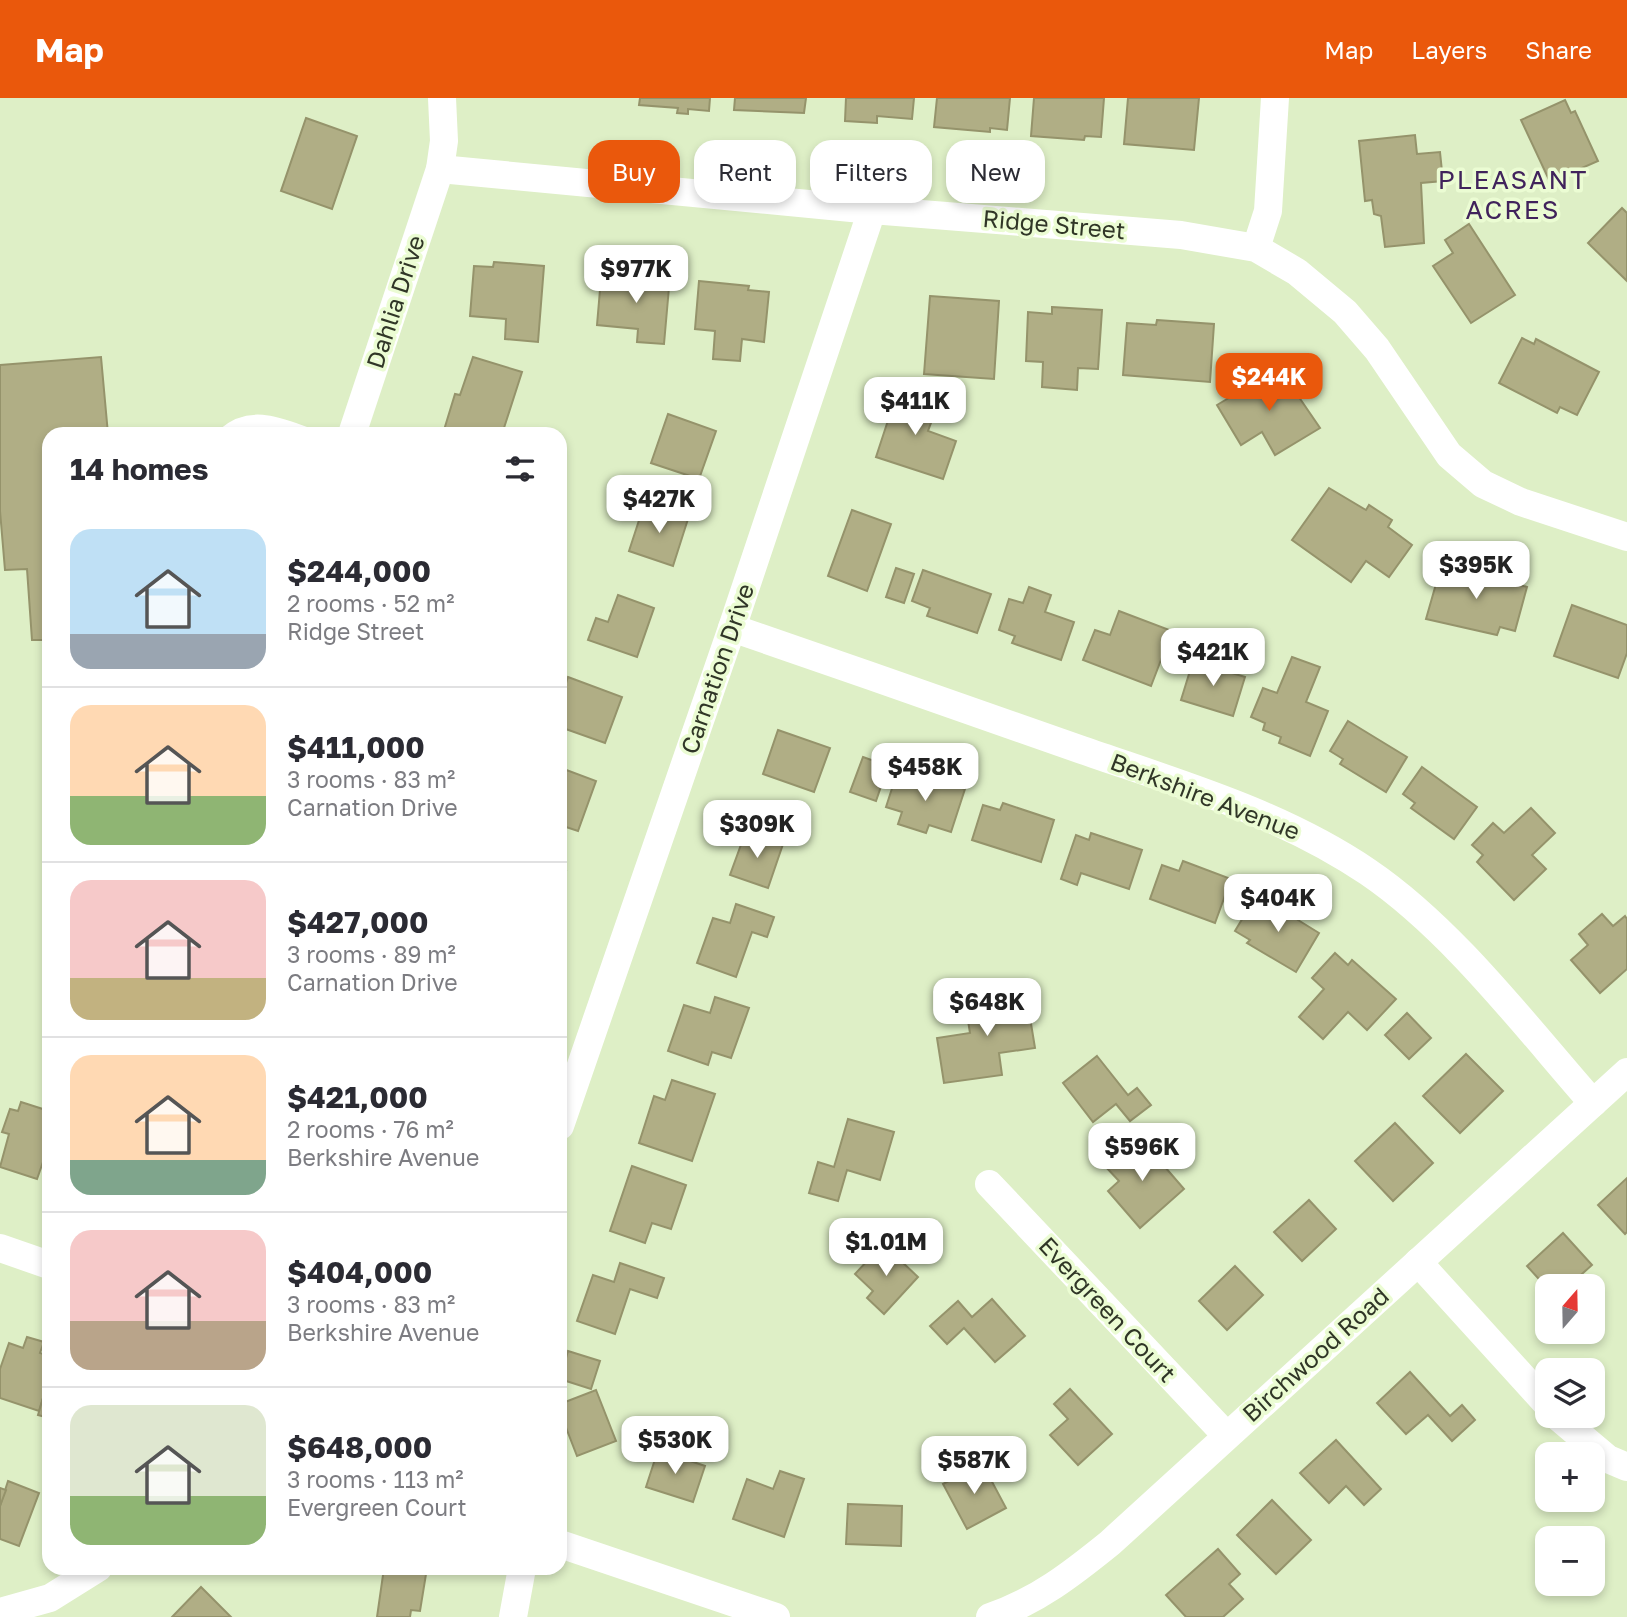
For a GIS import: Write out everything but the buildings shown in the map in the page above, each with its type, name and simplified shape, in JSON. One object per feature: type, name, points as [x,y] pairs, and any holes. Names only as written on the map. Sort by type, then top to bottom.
[{"type":"street","points":[[440,169],[444,141],[442,98]]},
{"type":"street","points":[[1256,248],[1268,211],[1275,98]]},
{"type":"street","name":"Ridge Street","points":[[440,169],[872,210],[1181,235],[1256,248],[1297,272],[1345,312],[1377,349],[1449,455],[1483,484],[1521,502],[1627,537]]},
{"type":"street","name":"Dahlia Drive","points":[[354,427],[440,169]]},
{"type":"street","name":"Carnation Drive","points":[[567,1106],[732,628],[872,210]]},
{"type":"street","name":"Berkshire Avenue","points":[[732,628],[1191,787],[1289,825],[1369,873],[1424,919],[1478,972],[1593,1103]]},
{"type":"street","name":"Birchwood Road","points":[[990,1617],[1017,1608],[1070,1576],[1627,1072]]},
{"type":"street","name":"Evergreen Court","points":[[989,1184],[1226,1435]]},
{"type":"street","points":[[0,1248],[42,1263]]},
{"type":"street","points":[[1418,1262],[1535,1391]]},
{"type":"street","points":[[1572,1428],[1608,1459],[1627,1467]]},
{"type":"street","points":[[567,1546],[776,1617]]},
{"type":"street","points":[[0,1612],[50,1598],[87,1575]]},
{"type":"street","points":[[513,1617],[521,1575]]},
{"type":"lane","points":[[233,427],[252,421],[274,422],[287,427]]},
{"type":"district","name":"PLEASANT ACRES","points":[[1513,195]]}]
